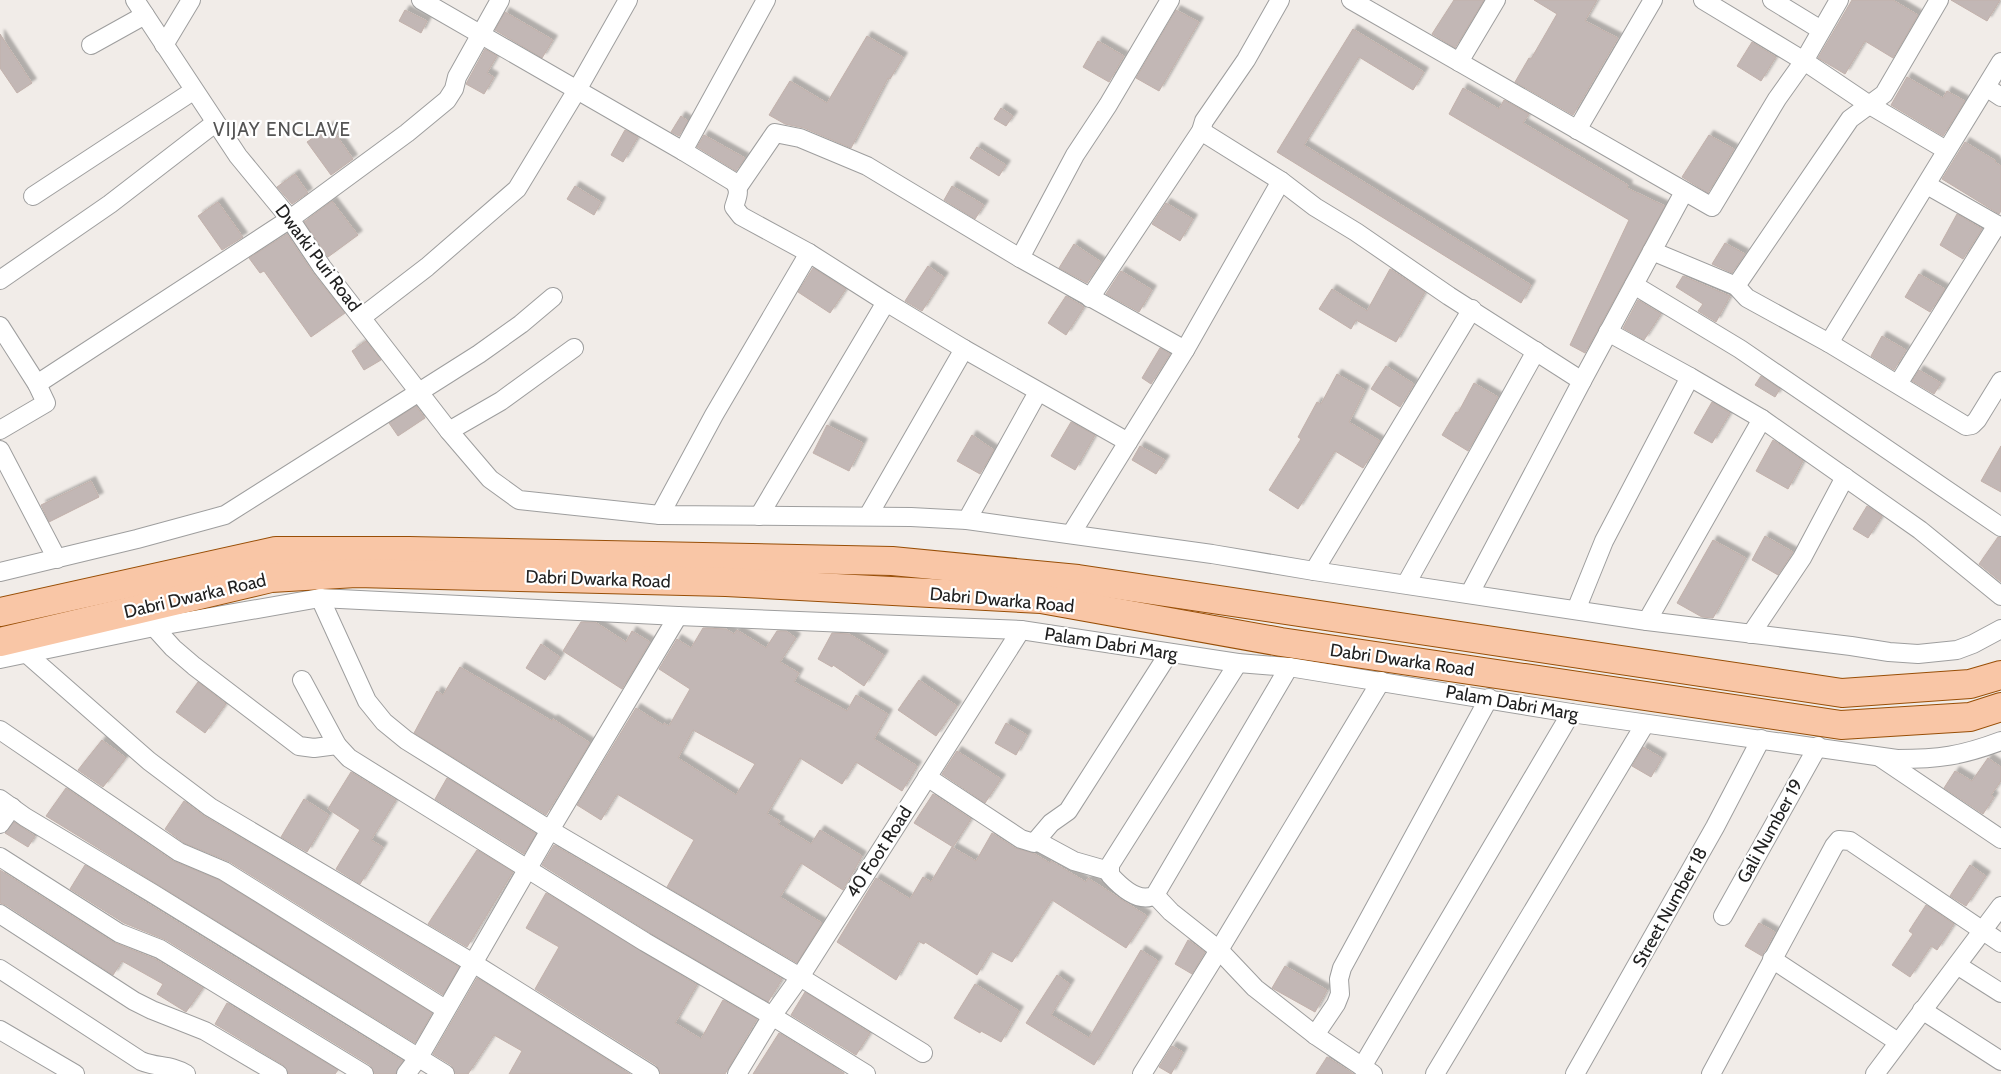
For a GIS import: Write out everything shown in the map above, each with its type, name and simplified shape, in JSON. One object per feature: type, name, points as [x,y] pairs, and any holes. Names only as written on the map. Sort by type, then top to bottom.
[{"type":"main road","name":"Dabri Dwarka Road","points":[[0,612],[276,551],[409,550],[892,560],[1078,579],[1842,693],[1970,684],[2001,675]]},
{"type":"main road","name":"Dabri Dwarka Road","points":[[2,656],[271,578],[356,572],[726,582],[1041,599],[1281,642],[1841,725],[1970,717],[2001,707]]},
{"type":"street","points":[[164,45],[190,0]]},
{"type":"street","points":[[421,0],[734,182],[738,187],[739,193],[734,208],[737,212],[810,253],[964,349],[1128,442]]},
{"type":"street","points":[[36,384],[290,218],[407,133],[447,100],[454,89],[457,77],[500,0]]},
{"type":"street","points":[[362,317],[427,267],[517,189],[578,90],[628,0]]},
{"type":"street","points":[[683,151],[766,0]]},
{"type":"street","points":[[1020,258],[1075,155],[1108,105],[1170,0]]},
{"type":"street","points":[[1090,298],[1201,131],[1204,121],[1246,60],[1280,0]]},
{"type":"street","points":[[1351,0],[1712,207],[1777,99],[1804,61],[1839,0]]},
{"type":"street","points":[[1459,62],[1496,0]]},
{"type":"street","points":[[1577,130],[1653,0]]},
{"type":"street","points":[[1703,0],[1804,61],[1868,104],[1946,150]]},
{"type":"street","points":[[1772,0],[1821,30]]},
{"type":"street","points":[[1736,286],[1850,119],[1884,94],[1939,0]]},
{"type":"street","points":[[91,45],[140,7]]},
{"type":"street","name":"Dwarki Puri Road","points":[[140,7],[238,156],[290,218],[322,267],[419,393],[490,479],[519,500],[660,515]]},
{"type":"street","points":[[1829,343],[2001,62]]},
{"type":"street","points":[[1986,87],[2001,97]]},
{"type":"street","points":[[33,196],[194,91]]},
{"type":"street","points":[[0,280],[110,204],[215,123]]},
{"type":"street","points":[[1201,131],[1232,152],[1281,180],[1315,207],[1582,381]]},
{"type":"street","points":[[738,187],[775,133],[786,134],[867,166],[1020,258],[1185,350]]},
{"type":"street","points":[[1071,534],[1185,350],[1281,180]]},
{"type":"street","points":[[1898,384],[1999,226],[1927,185]]},
{"type":"street","points":[[1470,593],[1684,192]]},
{"type":"street","points":[[1652,251],[1736,286],[1747,298],[1829,343],[1966,426],[1972,425],[1976,420],[2001,381]]},
{"type":"street","points":[[810,253],[714,415],[660,515],[868,516],[967,520],[1212,554],[1576,610],[1888,652],[1918,654],[1957,650],[2001,629]]},
{"type":"street","points":[[1634,285],[1740,349],[2001,527]]},
{"type":"street","points":[[0,572],[225,515],[479,354],[521,324],[553,297]]},
{"type":"street","points":[[760,516],[886,302]]},
{"type":"street","points":[[1314,571],[1472,309]]},
{"type":"street","points":[[0,326],[46,403],[0,430]]},
{"type":"street","points":[[1608,332],[1762,419],[1920,530],[2001,596]]},
{"type":"street","points":[[449,431],[501,401],[574,348]]},
{"type":"street","points":[[868,516],[964,349]]},
{"type":"street","points":[[1406,584],[1536,351]]},
{"type":"street","points":[[1576,610],[1604,541],[1690,377]]},
{"type":"street","points":[[967,520],[1038,392]]},
{"type":"street","points":[[1647,620],[1762,419]]},
{"type":"street","points":[[0,450],[57,559]]},
{"type":"street","points":[[1751,634],[1802,558],[1845,477]]},
{"type":"street","points":[[320,598],[367,701],[384,722],[406,740],[550,830],[800,977],[923,1053]]},
{"type":"street","name":"Palam Dabri Marg","points":[[2,656],[27,654],[154,627],[320,598],[678,616],[1021,630],[1169,653],[1290,667],[1489,698],[1571,713],[1818,746],[1896,759],[1934,759],[1954,756],[2001,741]]},
{"type":"street","points":[[406,1074],[419,1057],[550,830],[678,616]]},
{"type":"street","points":[[154,627],[173,648],[194,666],[299,746],[314,748],[337,745]]},
{"type":"street","name":"40 Foot Road","points":[[737,1074],[772,1016],[800,977],[1021,630]]},
{"type":"street","points":[[927,777],[1021,839],[1030,843],[1037,841],[1051,823],[1068,811],[1169,653]]},
{"type":"street","points":[[27,654],[149,761],[210,807],[473,963],[650,1074]]},
{"type":"street","points":[[1238,662],[1110,865],[1110,874],[1116,882],[1138,897],[1145,899],[1155,895],[1290,667]]},
{"type":"street","points":[[302,680],[337,745],[349,758],[645,942],[772,1016],[866,1074]]},
{"type":"street","points":[[1148,1072],[1381,681]]},
{"type":"street","points":[[1315,1035],[1336,1004],[1340,994],[1338,979],[1342,968],[1489,698]]},
{"type":"street","points":[[1155,895],[1171,912],[1219,950],[1255,988],[1315,1035],[1368,1071],[1571,713]]},
{"type":"street","points":[[1435,1074],[1644,724]]},
{"type":"street","points":[[0,730],[179,852],[224,871],[445,1009]]},
{"type":"street","name":"Street Number 18","points":[[1575,1074],[1710,836],[1761,739]]},
{"type":"street","name":"Gali Number 19","points":[[1723,916],[1818,746]]},
{"type":"street","points":[[1878,756],[2001,839]]},
{"type":"street","points":[[0,824],[6,803],[445,1074]]},
{"type":"street","points":[[1712,1073],[1834,846],[1839,840],[1845,839],[1850,841],[2001,943]]},
{"type":"street","points":[[1037,841],[1074,861],[1109,871]]},
{"type":"street","points":[[0,857],[119,933],[160,949],[364,1074]]},
{"type":"street","points":[[1875,1074],[2001,906]]},
{"type":"street","points":[[0,914],[134,1001],[205,1031],[278,1074]]},
{"type":"street","points":[[1772,960],[1898,1042]]},
{"type":"street","points":[[1957,964],[2001,993]]},
{"type":"street","points":[[0,969],[140,1061],[154,1067],[169,1066],[186,1074]]},
{"type":"street","points":[[1922,1010],[2001,1060]]},
{"type":"street","points":[[0,1030],[75,1074]]},
{"type":"building","points":[[1454,0],[1484,0],[1455,48],[1432,34]]},
{"type":"building","points":[[1534,0],[1597,0],[1585,21],[1618,38],[1573,115],[1515,82],[1529,58],[1531,59],[1557,14]]},
{"type":"building","points":[[1852,0],[1893,0],[1918,15],[1893,58],[1865,41],[1845,74],[1818,58]]},
{"type":"building","points":[[1951,0],[2000,0],[1987,21]]},
{"type":"building","points":[[405,10],[427,21],[421,33],[399,21]]},
{"type":"building","points":[[1176,10],[1199,22],[1159,91],[1136,78]]},
{"type":"building","points":[[505,12],[553,40],[542,58],[495,30]]},
{"type":"building","points":[[1353,29],[1424,72],[1413,90],[1359,57],[1304,145],[1531,285],[1521,303],[1277,152]]},
{"type":"building","points":[[0,34],[32,83],[17,93],[0,68]]},
{"type":"building","points":[[867,36],[903,57],[890,79],[888,78],[851,148],[804,128],[785,124],[769,115],[790,81],[827,103]]},
{"type":"building","points":[[1098,41],[1124,56],[1109,82],[1083,67]]},
{"type":"building","points":[[1752,42],[1776,57],[1761,81],[1737,66]]},
{"type":"building","points":[[485,49],[497,56],[487,73],[494,77],[484,94],[466,84]]},
{"type":"building","points":[[1907,77],[1943,98],[1947,91],[1965,101],[1943,136],[1891,105]]},
{"type":"building","points":[[1463,88],[1499,109],[1504,100],[1529,114],[1523,123],[1628,185],[1627,188],[1665,206],[1585,353],[1570,345],[1629,220],[1449,114]]},
{"type":"building","points":[[1001,108],[1013,116],[1006,126],[994,119]]},
{"type":"building","points":[[681,116],[688,121],[679,136],[671,132]]},
{"type":"building","points":[[330,126],[353,159],[331,175],[307,142]]},
{"type":"building","points":[[625,130],[638,137],[623,162],[611,155]]},
{"type":"building","points":[[704,135],[745,158],[736,171],[697,147]]},
{"type":"building","points":[[1709,135],[1734,149],[1708,193],[1682,177]]},
{"type":"building","points":[[1965,142],[2001,166],[2001,211],[1999,214],[1942,179]]},
{"type":"building","points":[[977,147],[1006,165],[999,176],[970,158]]},
{"type":"building","points":[[295,174],[308,193],[292,204],[277,187]]},
{"type":"building","points":[[575,186],[601,202],[594,215],[567,199]]},
{"type":"building","points":[[952,186],[984,205],[975,219],[944,200]]},
{"type":"building","points":[[332,201],[358,235],[328,257],[304,222]]},
{"type":"building","points":[[218,202],[243,237],[222,250],[198,216]]},
{"type":"building","points":[[1166,203],[1193,219],[1180,241],[1152,224]]},
{"type":"building","points":[[1957,214],[1982,229],[1963,259],[1940,245]]},
{"type":"building","points":[[287,234],[313,273],[345,313],[311,337],[264,271],[260,273],[249,258]]},
{"type":"building","points":[[1725,243],[1745,254],[1732,273],[1712,264]]},
{"type":"building","points":[[1074,244],[1101,262],[1087,283],[1059,268]]},
{"type":"building","points":[[928,266],[944,277],[922,311],[905,301]]},
{"type":"building","points":[[813,268],[846,289],[830,313],[798,292]]},
{"type":"building","points":[[1390,269],[1425,292],[1396,342],[1356,320],[1351,329],[1319,309],[1332,289],[1367,311]]},
{"type":"building","points":[[1121,271],[1152,290],[1139,312],[1106,294]]},
{"type":"building","points":[[1919,274],[1945,289],[1930,312],[1905,297]]},
{"type":"building","points":[[1683,276],[1730,296],[1716,322],[1698,311],[1703,304],[1676,287]]},
{"type":"building","points":[[1066,296],[1084,307],[1066,335],[1048,323]]},
{"type":"building","points":[[1638,300],[1661,314],[1644,340],[1623,328]]},
{"type":"building","points":[[1882,336],[1906,350],[1894,370],[1871,356]]},
{"type":"building","points":[[366,341],[381,360],[364,370],[352,351]]},
{"type":"building","points":[[1160,348],[1170,354],[1151,384],[1142,378]]},
{"type":"building","points":[[1386,366],[1414,384],[1400,407],[1371,389]]},
{"type":"building","points":[[1919,370],[1941,383],[1934,394],[1912,381]]},
{"type":"building","points":[[1337,374],[1365,390],[1349,422],[1380,441],[1363,468],[1335,451],[1298,509],[1269,490],[1301,439],[1298,437],[1317,402],[1321,404]]},
{"type":"building","points":[[1761,376],[1780,389],[1775,397],[1755,385]]},
{"type":"building","points":[[1474,383],[1498,397],[1468,451],[1442,435],[1456,412],[1458,413]]},
{"type":"building","points":[[1712,402],[1730,413],[1712,443],[1694,433]]},
{"type":"building","points":[[416,406],[425,418],[398,436],[389,423]]},
{"type":"building","points":[[1071,422],[1095,435],[1075,470],[1051,456]]},
{"type":"building","points":[[827,425],[863,443],[849,471],[813,453]]},
{"type":"building","points":[[972,435],[994,450],[980,474],[957,461]]},
{"type":"building","points":[[1773,440],[1803,461],[1788,489],[1756,471]]},
{"type":"building","points":[[1140,446],[1165,460],[1156,474],[1132,460]]},
{"type":"building","points":[[2001,446],[2001,492],[1981,481]]},
{"type":"building","points":[[91,481],[99,497],[49,522],[41,505]]},
{"type":"building","points":[[1867,506],[1882,516],[1868,538],[1853,529]]},
{"type":"building","points":[[1765,536],[1793,552],[1778,575],[1752,560]]},
{"type":"building","points":[[1998,537],[2001,538],[2001,582],[1979,564]]},
{"type":"building","points":[[1713,540],[1746,558],[1713,618],[1702,617],[1677,603]]},
{"type":"building","points":[[581,622],[595,622],[626,642],[632,631],[650,642],[622,689],[563,651]]},
{"type":"building","points":[[703,628],[726,629],[734,634],[737,630],[766,648],[777,631],[786,631],[796,638],[780,662],[799,673],[794,682],[847,711],[856,695],[888,714],[874,739],[917,766],[902,791],[856,762],[842,784],[800,758],[767,814],[780,821],[778,824],[811,844],[820,830],[862,856],[843,890],[801,863],[780,897],[822,923],[797,963],[667,887],[694,840],[617,794],[601,820],[577,805],[636,708],[663,725],[664,723],[669,726],[690,689],[659,669],[677,639],[691,648]],"holes":[[[693,730],[755,764],[736,795],[678,758]]]},
{"type":"building","points":[[832,633],[849,634],[884,655],[864,686],[833,665],[832,667],[818,659]]},
{"type":"building","points":[[541,644],[560,657],[545,680],[526,668]]},
{"type":"building","points":[[460,667],[552,721],[553,719],[590,743],[546,815],[414,733],[437,691],[443,695]]},
{"type":"building","points":[[919,680],[957,706],[936,736],[898,710]]},
{"type":"building","points":[[198,682],[226,704],[205,733],[176,712]]},
{"type":"building","points":[[1006,723],[1027,735],[1016,755],[995,743]]},
{"type":"building","points":[[102,740],[126,758],[103,787],[78,770]]},
{"type":"building","points":[[1643,747],[1662,758],[1651,777],[1632,766]]},
{"type":"building","points":[[957,751],[1001,779],[985,803],[942,774]]},
{"type":"building","points":[[1988,758],[2001,767],[2001,781],[1991,795],[1994,797],[1983,814],[1944,788],[1955,771],[1972,781]]},
{"type":"building","points":[[351,772],[396,800],[371,840],[383,847],[360,884],[336,869],[360,830],[328,809]]},
{"type":"building","points":[[447,778],[536,834],[524,854],[435,799]]},
{"type":"building","points":[[66,788],[173,861],[219,880],[432,1013],[415,1043],[46,816]]},
{"type":"building","points":[[933,794],[971,819],[953,847],[914,823]]},
{"type":"building","points":[[304,799],[329,815],[307,852],[281,837]]},
{"type":"building","points":[[184,801],[204,816],[459,967],[443,995],[230,862],[184,843],[165,829]]},
{"type":"building","points":[[14,822],[35,836],[28,847],[5,833]]},
{"type":"building","points":[[992,833],[1015,848],[1033,853],[1050,863],[1051,861],[1086,882],[1088,878],[1147,916],[1126,948],[1052,900],[1012,962],[991,951],[977,975],[925,942],[924,944],[918,941],[896,980],[837,942],[876,878],[910,899],[923,877],[931,882],[952,847],[976,861]]},
{"type":"building","points":[[554,845],[782,979],[768,1002],[650,933],[542,865]]},
{"type":"building","points":[[477,850],[513,872],[467,947],[428,924]]},
{"type":"building","points":[[85,865],[403,1061],[396,1074],[375,1074],[370,1065],[166,940],[124,923],[70,889]]},
{"type":"building","points":[[1970,865],[1986,876],[1966,906],[1950,896]]},
{"type":"building","points":[[0,870],[113,942],[155,959],[203,988],[186,1012],[157,994],[163,984],[122,961],[113,975],[6,905],[0,903]]},
{"type":"building","points":[[546,893],[697,985],[675,1023],[701,1039],[723,1000],[757,1019],[725,1074],[661,1074],[656,1065],[535,989],[559,947],[526,928]]},
{"type":"building","points":[[1926,905],[1954,924],[1937,950],[1931,946],[1910,977],[1892,965],[1913,934],[1909,931]]},
{"type":"building","points":[[1759,923],[1775,932],[1762,956],[1745,946]]},
{"type":"building","points":[[1188,940],[1205,952],[1192,974],[1175,964]]},
{"type":"building","points":[[1141,950],[1158,961],[1094,1065],[1026,1023],[1057,975],[1070,984],[1051,1015],[1089,1038]]},
{"type":"building","points":[[1285,966],[1327,990],[1315,1012],[1272,988]]},
{"type":"building","points":[[477,978],[630,1074],[509,1074],[522,1051],[494,1035],[468,1074],[456,1074],[451,1065],[433,1054]]},
{"type":"building","points":[[975,984],[1019,1011],[1001,1042],[981,1031],[980,1033],[954,1018]]},
{"type":"building","points":[[805,992],[870,1033],[856,1055],[791,1015]]},
{"type":"building","points":[[227,1003],[338,1070],[335,1074],[289,1074],[283,1065],[215,1024]]},
{"type":"building","points":[[779,1033],[844,1073],[844,1074],[753,1074]]},
{"type":"building","points":[[1172,1046],[1183,1052],[1171,1074],[1159,1067]]},
{"type":"building","points":[[1327,1057],[1351,1072],[1354,1074],[1316,1074]]},
{"type":"district","name":"VIJAY ENCLAVE","points":[[282,129]]}]
